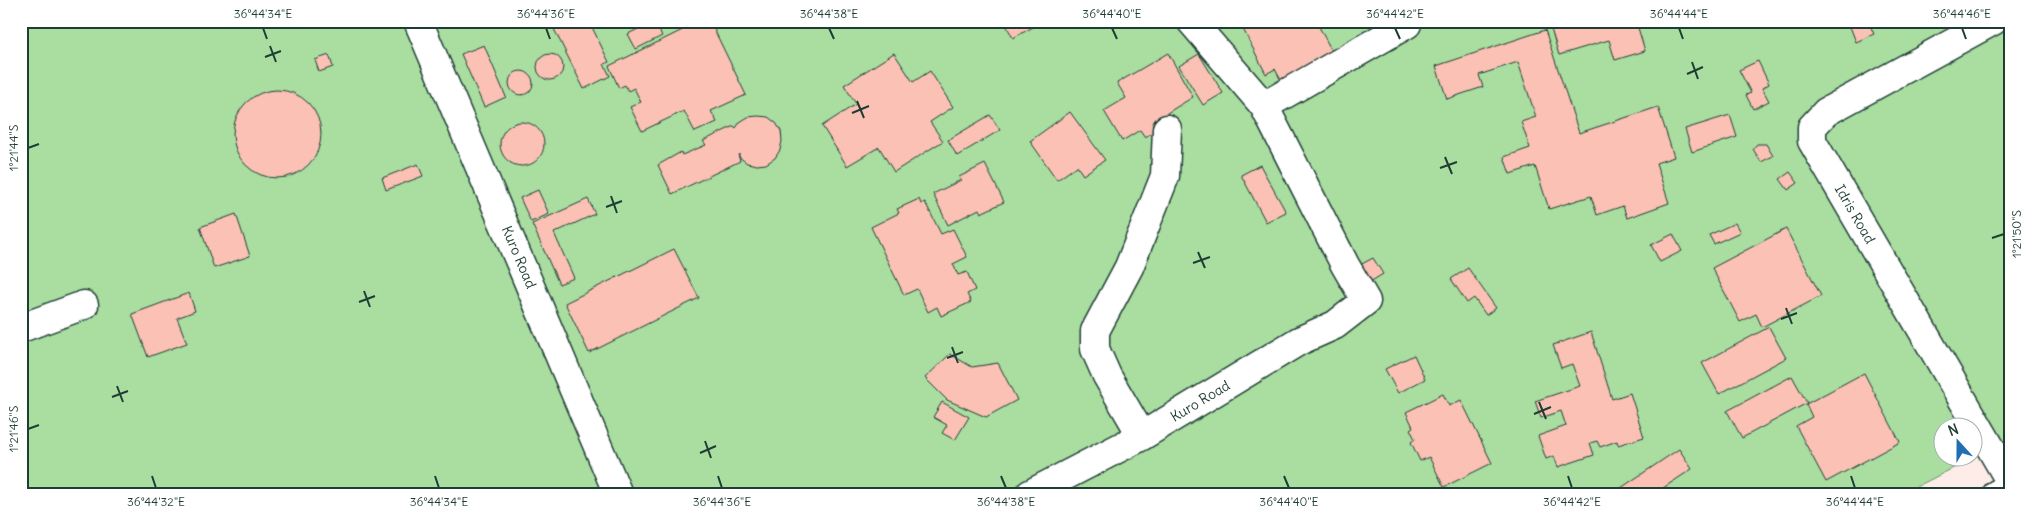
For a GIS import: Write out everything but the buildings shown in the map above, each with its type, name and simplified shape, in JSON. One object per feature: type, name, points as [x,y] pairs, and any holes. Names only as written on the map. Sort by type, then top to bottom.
[{"type":"street","name":"Kuro Road","points":[[418,21],[618,494]]},
{"type":"street","points":[[1191,21],[1264,106],[1407,24]]},
{"type":"street","name":"Idris Road","points":[[1993,21],[1826,112],[1812,127],[1812,141],[2010,482]]},
{"type":"street","name":"Kuro Road","points":[[1030,494],[1142,436],[1298,341],[1335,325],[1366,300],[1345,265],[1264,106]]},
{"type":"street","points":[[1142,436],[1107,376],[1095,349],[1095,331],[1129,266],[1165,176],[1167,129]]},
{"type":"street","points":[[21,328],[84,306]]},
{"type":"street","points":[[1998,494],[2010,487]]},
{"type":"green space","points":[[21,21],[2010,21],[2010,439],[1984,452],[1984,418],[1934,418],[1934,468],[1953,468],[1902,494],[21,494]]}]
